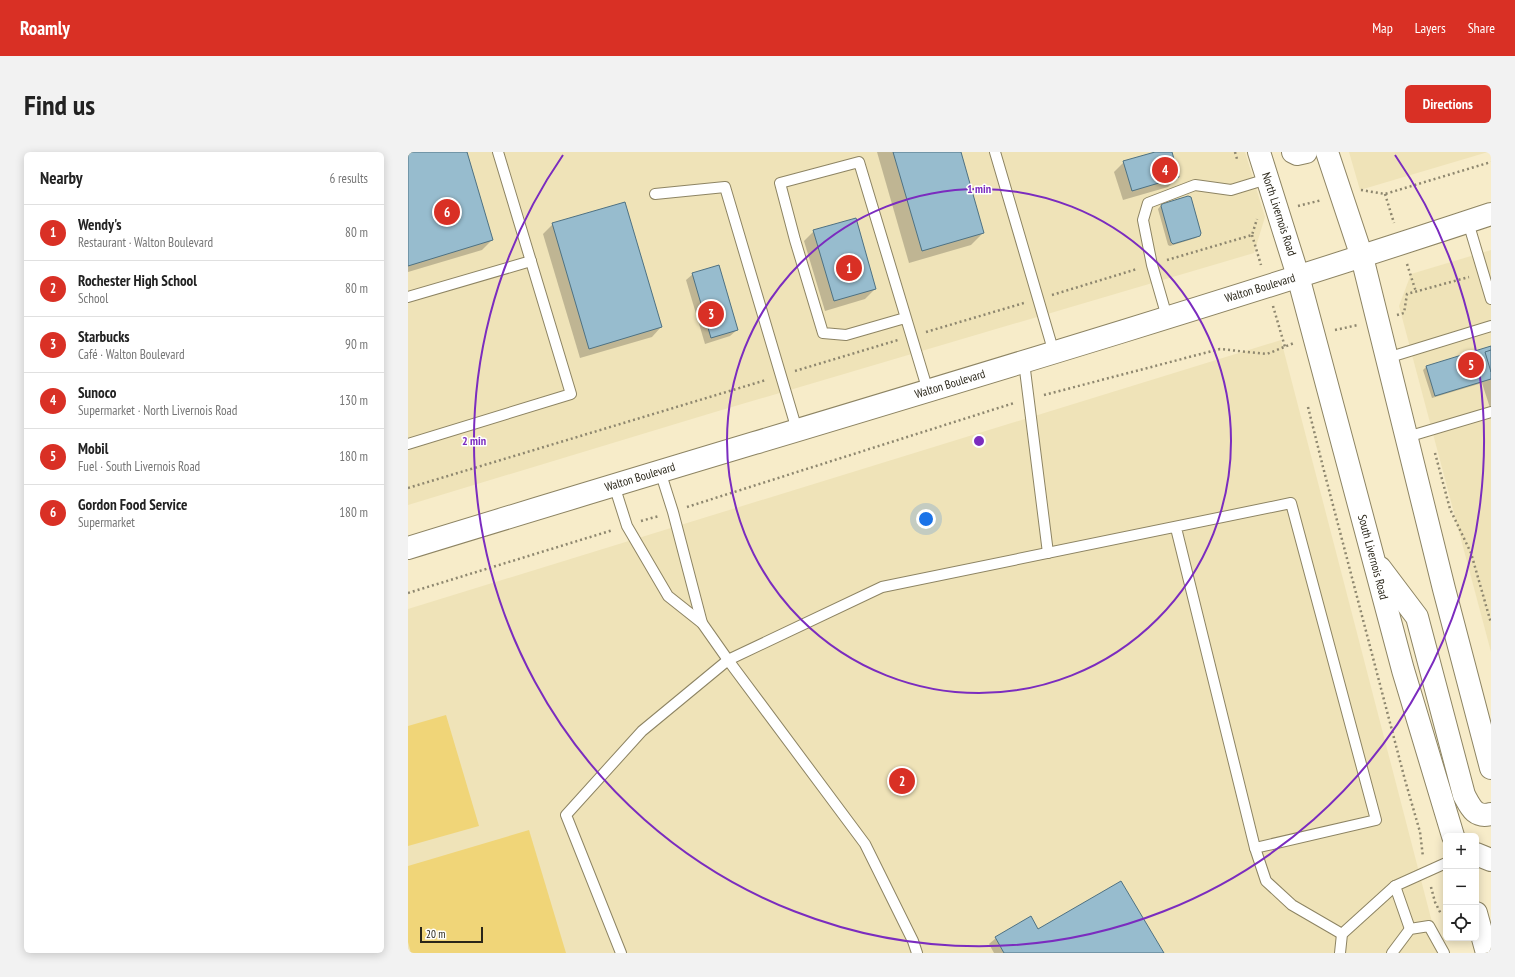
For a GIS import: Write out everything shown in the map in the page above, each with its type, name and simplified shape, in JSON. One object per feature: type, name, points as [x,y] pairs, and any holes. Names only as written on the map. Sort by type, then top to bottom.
[{"type":"main road","name":"North Livernois Road","points":[[1259,152],[1298,276]]},
{"type":"main road","points":[[1293,152],[1298,154],[1306,152]]},
{"type":"main road","points":[[1327,152],[1362,257],[1491,768]]},
{"type":"main road","name":"Walton Boulevard","points":[[408,548],[1024,362],[1362,257],[1491,214]]},
{"type":"main road","name":"South Livernois Road","points":[[1298,276],[1403,670],[1453,833]]},
{"type":"main road","points":[[1373,559],[1417,617],[1464,795],[1472,810],[1479,815],[1491,814]]},
{"type":"main road","points":[[1479,855],[1491,860]]},
{"type":"main road","points":[[1479,924],[1487,953]]},
{"type":"lane","points":[[408,444],[571,394],[498,152]]},
{"type":"lane","points":[[995,152],[1054,352]]},
{"type":"lane","points":[[905,318],[846,335],[823,333],[795,240],[780,183],[859,162],[928,391]]},
{"type":"lane","points":[[1167,317],[1152,264],[1143,220],[1148,203],[1195,185],[1231,190],[1267,179]]},
{"type":"lane","points":[[654,194],[725,187],[797,430]]},
{"type":"lane","points":[[1468,222],[1491,299]]},
{"type":"lane","points":[[408,297],[530,260]]},
{"type":"lane","points":[[1387,358],[1491,326]]},
{"type":"lane","points":[[1024,362],[1048,553]]},
{"type":"lane","points":[[1407,437],[1491,412]]},
{"type":"lane","points":[[660,471],[673,512],[702,623]]},
{"type":"lane","points":[[614,485],[627,526],[668,596],[702,623],[865,844],[913,941],[917,953]]},
{"type":"lane","points":[[620,953],[566,815],[642,731],[728,660],[882,587],[1176,528],[1291,503],[1376,820],[1255,848]]},
{"type":"lane","points":[[1176,528],[1255,848],[1266,881],[1292,905],[1342,934]]},
{"type":"lane","points":[[1340,953],[1342,934],[1395,886],[1443,864]]},
{"type":"lane","points":[[1395,886],[1410,930]]},
{"type":"lane","points":[[1392,953],[1410,930],[1429,926],[1444,953]]},
{"type":"path","points":[[408,488],[1252,235],[1258,218],[1360,190],[1385,194],[1491,162]]},
{"type":"path","points":[[408,593],[673,512],[1029,398],[1220,349],[1267,354],[1314,335],[1378,321],[1404,313],[1407,294],[1484,273]]},
{"type":"path","points":[[1308,405],[1322,467],[1420,832],[1422,851]]},
{"type":"path","points":[[1428,431],[1450,509],[1471,553],[1491,623]]},
{"type":"shaded area","points":[[408,152],[1245,152],[1265,217],[1254,253],[715,412],[408,505]]},
{"type":"shaded area","points":[[1349,152],[1488,152],[1360,190]]},
{"type":"shaded area","points":[[1491,250],[1491,652],[1399,306],[1411,274]]},
{"type":"shaded area","points":[[1281,340],[1440,953],[408,953],[408,609]]},
{"type":"shaded area","points":[[446,715],[479,826],[408,846],[408,726]]},
{"type":"shaded area","points":[[529,830],[566,953],[411,953],[408,942],[408,866]]},
{"type":"building","points":[[408,152],[467,152],[493,240],[408,266]]},
{"type":"building","points":[[893,152],[961,152],[984,233],[922,251]]},
{"type":"building","points":[[1155,152],[1172,152],[1179,177],[1132,191],[1123,161]]},
{"type":"building","points":[[1188,196],[1191,197],[1201,233],[1200,236],[1173,244],[1171,242],[1161,206],[1162,204]]},
{"type":"building","points":[[625,202],[662,327],[589,349],[552,223]]},
{"type":"building","points":[[856,218],[876,289],[834,301],[813,230]]},
{"type":"building","points":[[719,265],[738,330],[711,338],[692,273]]},
{"type":"building","points":[[1491,346],[1491,379],[1435,396],[1426,366]]},
{"type":"building","points":[[1491,350],[1491,372],[1485,352]]},
{"type":"building","points":[[1121,881],[1164,953],[1004,953],[995,937],[1031,916],[1038,929]]},
{"type":"place","name":"Sunoco","points":[[1165,170]]},
{"type":"place","name":"Gordon Food Service","points":[[447,212]]},
{"type":"place","name":"Wendy's","points":[[849,268]]},
{"type":"place","name":"Starbucks","points":[[711,314]]},
{"type":"place","name":"Mobil","points":[[1471,365]]},
{"type":"place","name":"Rochester High School","points":[[902,781]]}]
